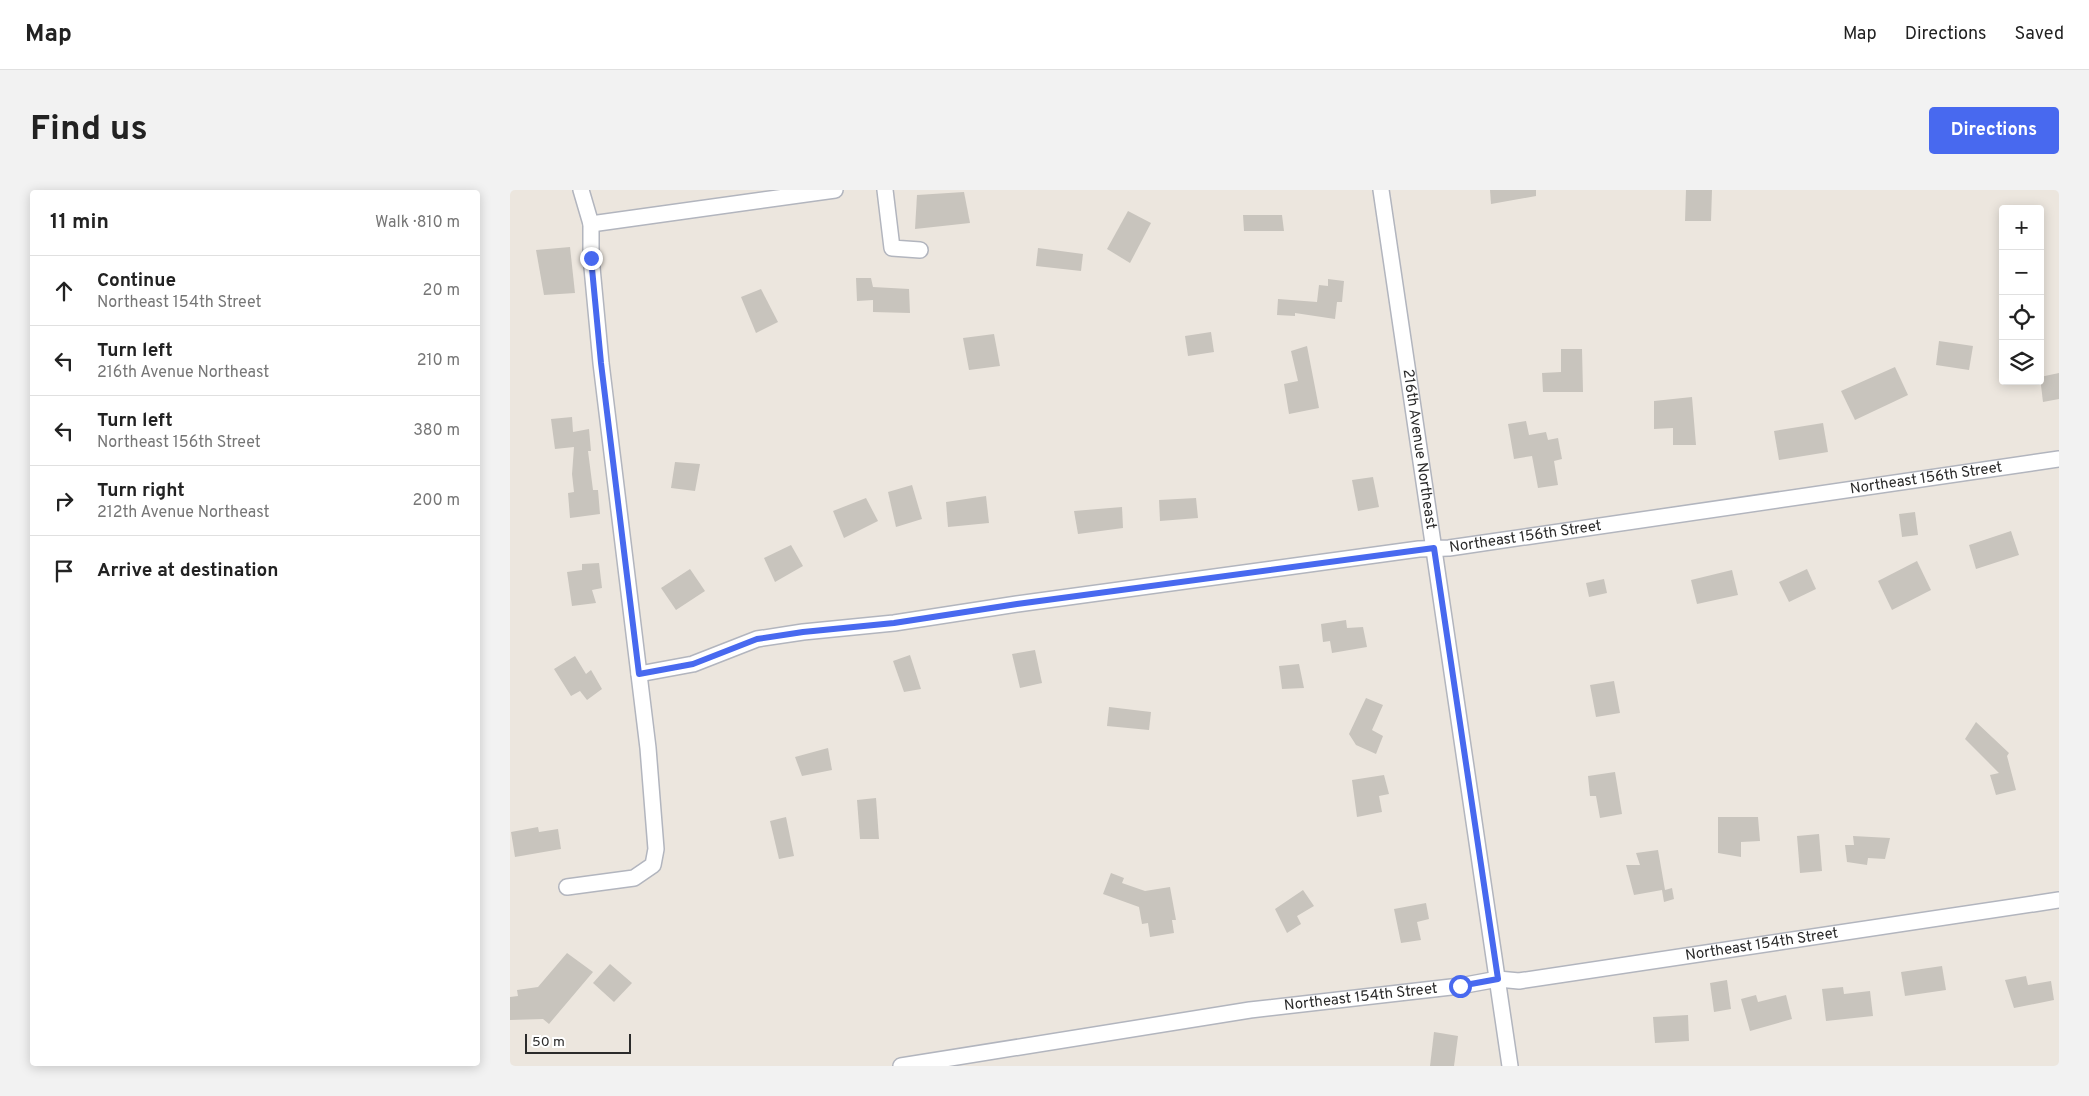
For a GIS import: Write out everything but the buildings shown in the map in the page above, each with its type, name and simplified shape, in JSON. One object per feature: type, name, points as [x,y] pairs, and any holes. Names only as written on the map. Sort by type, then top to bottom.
[{"type":"street","points":[[567,887],[634,878],[653,865],[656,849],[639,674],[601,363],[591,258],[591,224],[581,190]]},
{"type":"street","points":[[591,224],[835,190]]},
{"type":"street","points":[[885,190],[892,248],[920,250]]},
{"type":"street","name":"216th Avenue Northeast","points":[[1380,190],[1510,1066]]},
{"type":"street","name":"Northeast 156th Street","points":[[639,674],[693,664],[757,639],[803,632],[894,623],[1017,604],[1434,548],[1449,548],[2059,459]]},
{"type":"street","name":"Northeast 154th Street","points":[[901,1066],[1250,1010],[1460,986],[1498,979],[1519,981],[2059,900]]},
{"type":"route","points":[[591,258],[601,363],[639,674],[693,664],[757,639],[803,632],[894,623],[1017,604],[1434,548],[1498,979],[1460,986]]}]
